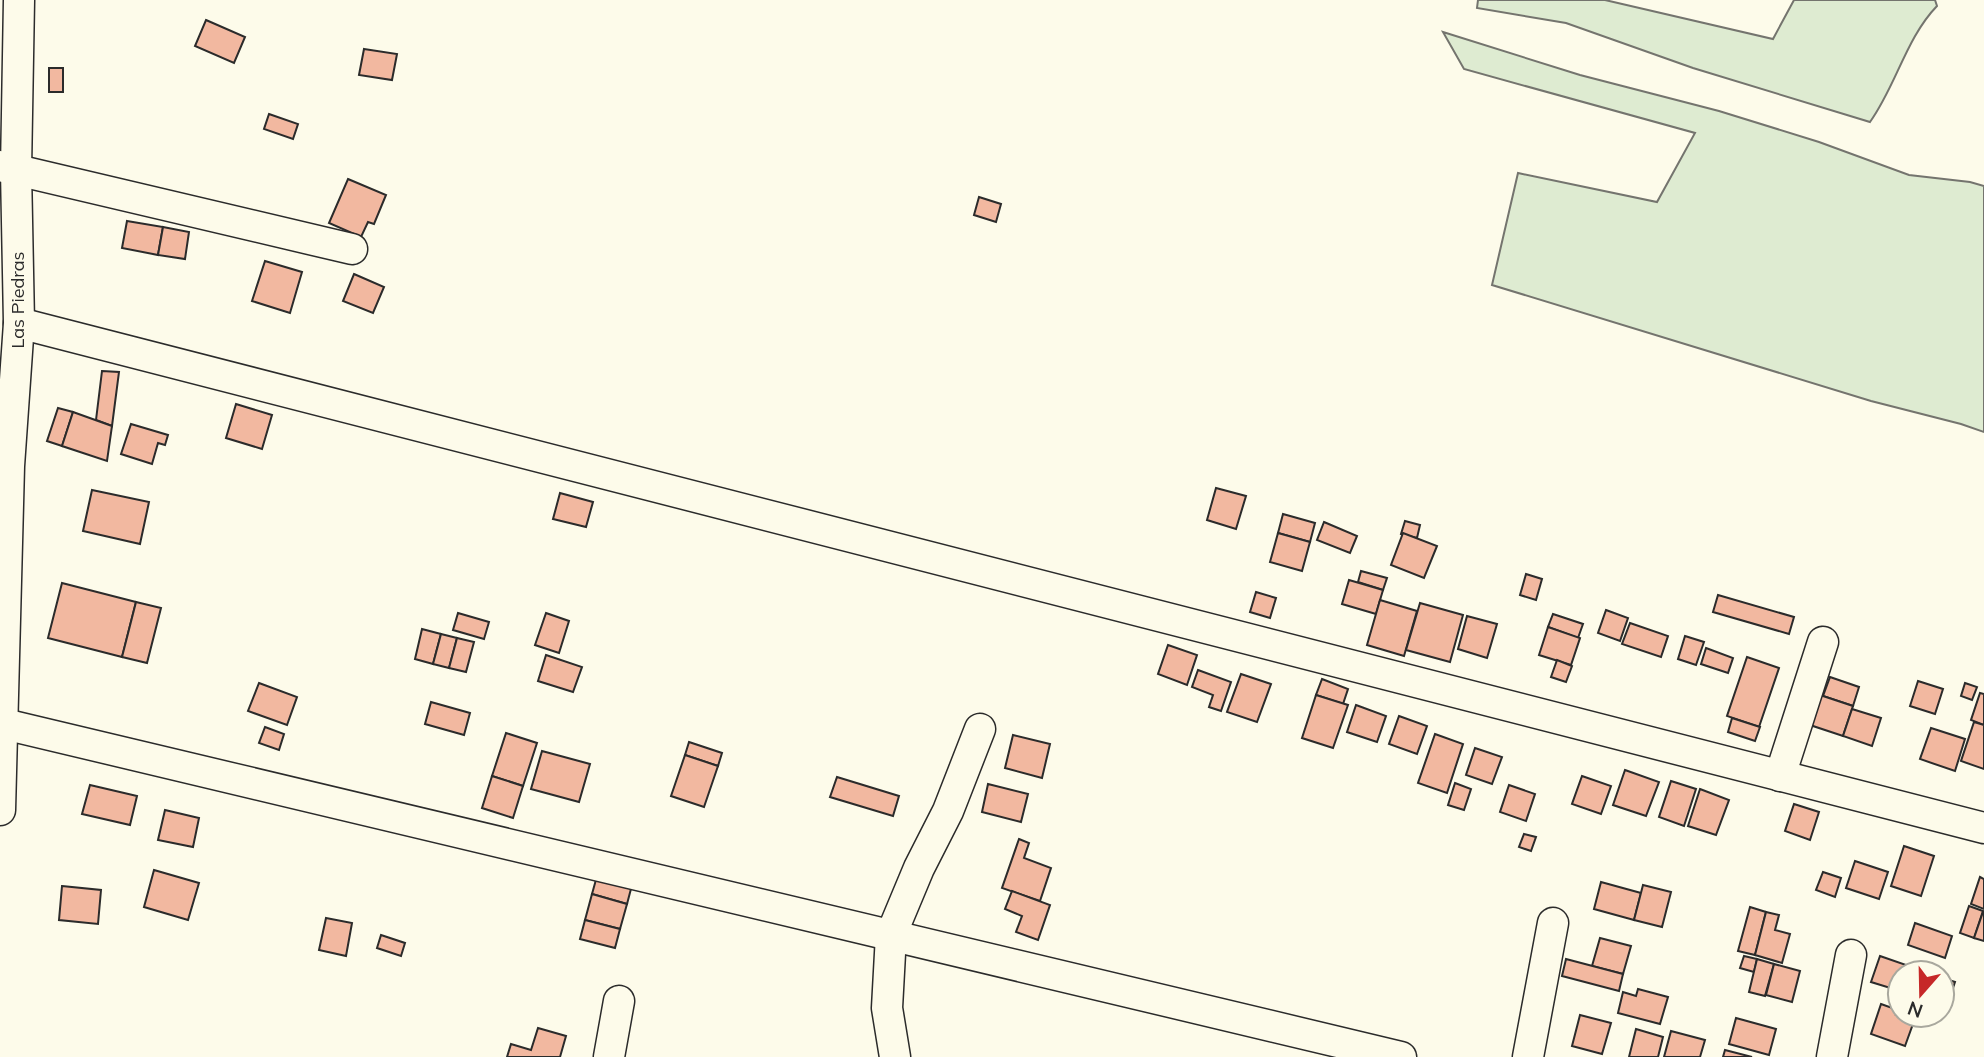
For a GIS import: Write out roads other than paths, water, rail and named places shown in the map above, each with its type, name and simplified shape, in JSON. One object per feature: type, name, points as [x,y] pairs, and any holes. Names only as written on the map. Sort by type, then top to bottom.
[{"type":"street","name":"Las Piedras","points":[[0,810],[5,465],[19,323],[8,168],[19,0]]},
{"type":"street","points":[[8,168],[352,249]]},
{"type":"street","points":[[19,323],[1984,828]]},
{"type":"street","points":[[1780,776],[1823,642]]},
{"type":"street","points":[[2,723],[1401,1057]]},
{"type":"street","points":[[895,1057],[887,1008],[891,935],[919,868],[948,811],[980,729]]},
{"type":"street","points":[[1528,1057],[1553,923]]},
{"type":"street","points":[[1832,1057],[1851,955]]},
{"type":"street","points":[[609,1057],[619,1001]]}]
